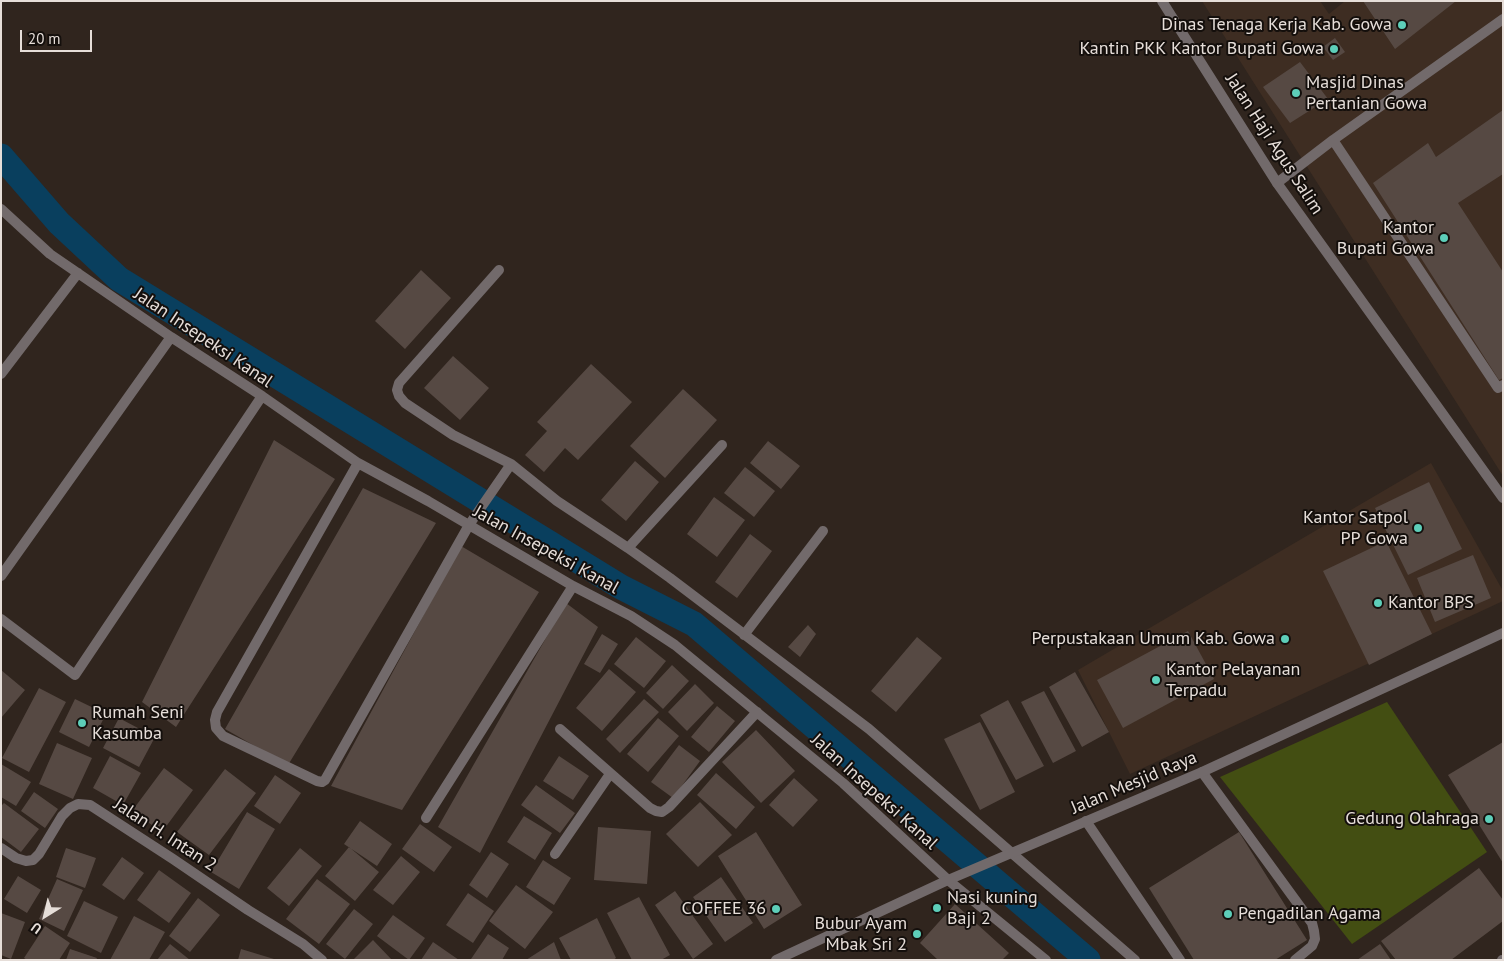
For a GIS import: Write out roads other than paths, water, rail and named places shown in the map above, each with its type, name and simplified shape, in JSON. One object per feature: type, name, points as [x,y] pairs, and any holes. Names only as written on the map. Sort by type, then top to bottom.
[{"type":"street","name":"Jalan Haji Agus Salim","points":[[1162,1],[1277,183],[1503,498]]},
{"type":"street","points":[[1277,183],[1333,140],[1503,19]]},
{"type":"street","points":[[1333,140],[1501,389]]},
{"type":"street","name":"Jalan Insepeksi Kanal","points":[[1,209],[50,254],[171,337],[262,396],[358,463],[573,586],[631,616],[675,645],[843,783],[1046,960]]},
{"type":"street","points":[[499,270],[399,383],[397,390],[405,403],[453,435],[509,467],[628,548],[869,729],[1008,854],[1135,960]]},
{"type":"street","points":[[1,374],[78,273]]},
{"type":"street","points":[[1,576],[171,337]]},
{"type":"street","points":[[1,619],[75,675],[262,396]]},
{"type":"street","points":[[628,548],[722,445]]},
{"type":"street","points":[[358,463],[217,712],[215,720],[216,728],[223,736],[322,782],[325,780],[469,525],[509,467]]},
{"type":"street","points":[[744,635],[823,531]]},
{"type":"street","points":[[426,818],[573,586]]},
{"type":"street","name":"Jalan Mesjid Raya","points":[[776,960],[952,878],[1202,772],[1503,633]]},
{"type":"street","points":[[560,729],[650,808],[662,812],[669,807],[757,712]]},
{"type":"street","points":[[1202,772],[1312,923],[1315,939],[1312,946],[1295,960]]},
{"type":"street","points":[[555,854],[610,774]]},
{"type":"street","name":"Jalan H. Intan 2","points":[[1,848],[16,858],[26,861],[33,860],[39,854],[62,816],[70,808],[78,804],[90,805],[248,910],[303,944],[322,960]]},
{"type":"street","points":[[1086,821],[1180,960]]},
{"type":"waterway","points":[[1,156],[59,223],[119,279],[621,587],[694,624],[1088,960]]},
{"type":"place","name":"Dinas Tenaga Kerja Kab. Gowa","points":[[1402,25]]},
{"type":"place","name":"Kantin PKK Kantor Bupati Gowa","points":[[1334,49]]},
{"type":"place","name":"Masjid Dinas Pertanian Gowa","points":[[1296,93]]},
{"type":"place","name":"Kantor Bupati Gowa","points":[[1444,238]]},
{"type":"place","name":"Kantor Satpol PP Gowa","points":[[1418,528]]},
{"type":"place","name":"Kantor BPS","points":[[1378,603]]},
{"type":"place","name":"Perpustakaan Umum Kab. Gowa","points":[[1285,639]]},
{"type":"place","name":"Kantor Pelayanan Terpadu","points":[[1156,680]]},
{"type":"place","name":"Rumah Seni Kasumba","points":[[82,723]]},
{"type":"place","name":"Gedung Olahraga","points":[[1489,819]]},
{"type":"place","name":"Nasi kuning Baji 2","points":[[937,908]]},
{"type":"place","name":"COFFEE 36","points":[[776,909]]},
{"type":"place","name":"Pengadilan Agama","points":[[1228,914]]},
{"type":"place","name":"Bubur Ayam Mbak Sri 2","points":[[917,934]]}]
